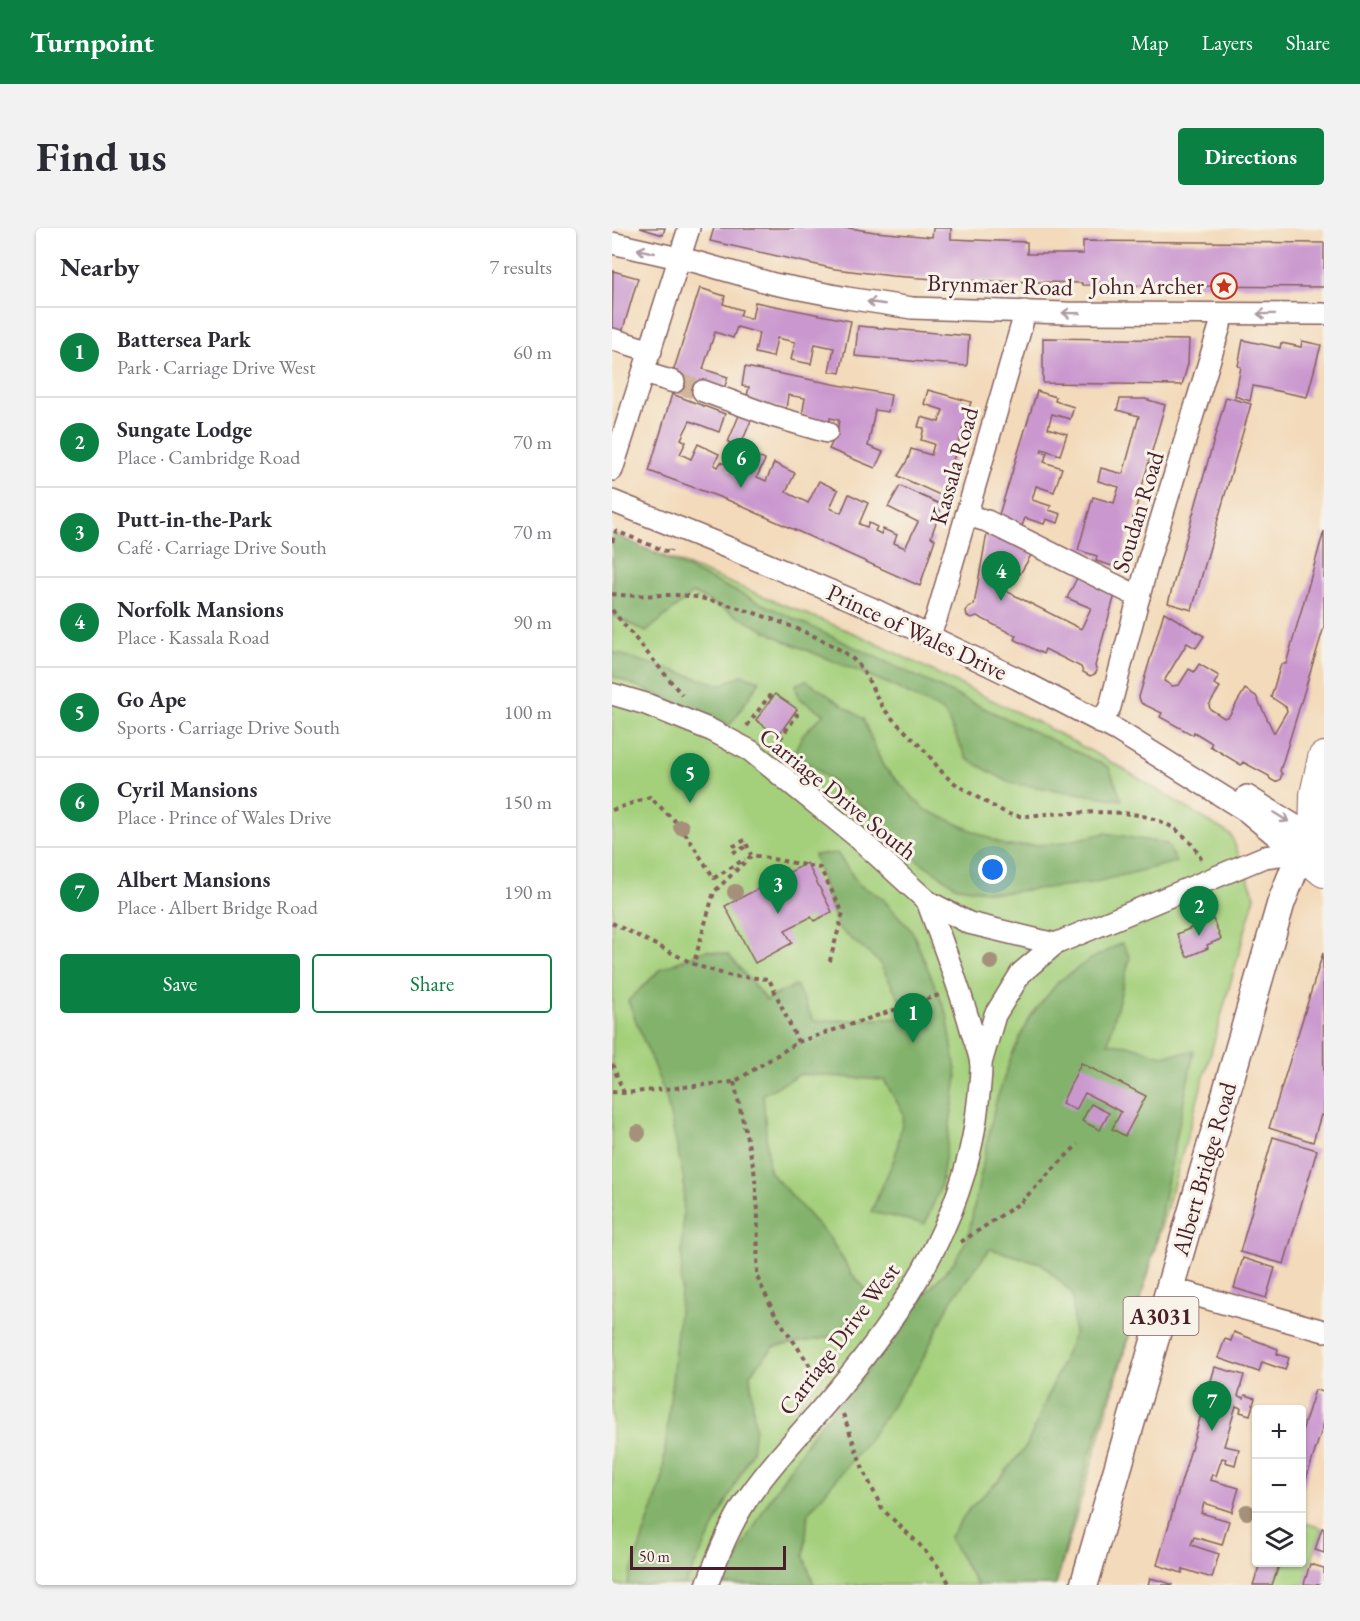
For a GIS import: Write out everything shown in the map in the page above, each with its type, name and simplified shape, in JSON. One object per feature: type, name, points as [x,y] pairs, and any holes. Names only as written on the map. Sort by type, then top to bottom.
[{"type":"highway","name":"Albert Bridge Road","points":[[1318,848],[1316,795],[1324,758]]},
{"type":"main road","name":"Albert Bridge Road","points":[[1084,1585],[1281,903],[1318,848]]},
{"type":"street","points":[[612,470],[689,228]]},
{"type":"street","name":"Brynmaer Road","points":[[612,243],[679,258],[774,284],[912,308],[1221,315],[1324,314]]},
{"type":"street","name":"Kassala Road","points":[[929,635],[936,620],[1024,311]]},
{"type":"street","name":"Soudan Road","points":[[1101,723],[1110,707],[1139,597],[1220,326],[1221,315]]},
{"type":"street","points":[[612,339],[651,351]]},
{"type":"street","points":[[644,373],[674,382]]},
{"type":"street","points":[[703,392],[827,432]]},
{"type":"street","name":"Prince of Wales Drive","points":[[612,501],[724,546],[929,635],[1118,731],[1209,788],[1239,792],[1318,848]]},
{"type":"street","points":[[966,515],[987,521],[1139,597]]},
{"type":"street","name":"Carriage Drive South","points":[[612,694],[646,704],[711,730],[764,761],[856,837],[927,901]]},
{"type":"street","points":[[981,1064],[995,1015],[1021,973],[1055,944],[1264,857],[1318,848]]},
{"type":"street","points":[[927,901],[969,923],[1055,944]]},
{"type":"street","name":"Carriage Drive West","points":[[707,1585],[730,1530],[749,1496],[786,1448],[835,1393],[910,1295],[936,1246],[959,1191],[972,1148],[981,1064],[959,988],[927,901]]},
{"type":"street","points":[[1169,1288],[1324,1331]]},
{"type":"path","points":[[612,542],[616,531],[670,553],[671,550]]},
{"type":"path","points":[[612,594],[629,597],[671,594],[692,597],[786,625],[834,647],[857,663],[885,710],[955,783],[1011,815],[1116,811],[1168,824],[1180,831],[1198,852],[1210,880]]},
{"type":"path","points":[[612,610],[711,730]]},
{"type":"path","points":[[735,743],[769,696],[772,698]]},
{"type":"path","points":[[764,761],[797,715],[794,713]]},
{"type":"path","points":[[612,810],[650,798],[681,827],[714,878],[752,855],[820,868],[843,913],[829,964]]},
{"type":"path","points":[[745,847],[735,852],[732,847],[746,840],[752,855]]},
{"type":"path","points":[[695,958],[714,892],[752,855]]},
{"type":"path","points":[[612,923],[698,966],[731,976],[769,980],[798,1042]]},
{"type":"path","points":[[612,1092],[624,1093],[734,1082],[798,1042],[959,988]]},
{"type":"path","points":[[612,1064],[624,1093]]},
{"type":"path","points":[[734,1082],[754,1169],[758,1211],[757,1277],[775,1314],[818,1379],[835,1393],[863,1469],[882,1509],[919,1544],[944,1572],[950,1585]]},
{"type":"path","points":[[953,1247],[1020,1203],[1078,1144]]},
{"type":"green space","points":[[612,533],[1109,767],[1122,800],[1010,783],[967,759],[944,712],[889,684],[787,642],[693,593],[646,632],[612,615]]},
{"type":"green space","points":[[612,535],[861,636],[1039,723],[1120,767],[1231,835],[1255,896],[1172,1190],[1056,1585],[612,1585]]},
{"type":"green space","points":[[612,652],[721,685],[742,675],[760,681],[730,725],[612,676]]},
{"type":"green space","points":[[806,680],[863,719],[883,766],[924,809],[1007,846],[1056,844],[1106,833],[1167,844],[1176,862],[1091,883],[1000,893],[957,887],[913,857],[864,808],[812,765],[790,759],[804,733],[824,714],[799,698],[795,685]]},
{"type":"green space","points":[[837,853],[859,885],[881,897],[912,931],[947,1014],[957,1077],[941,1185],[925,1224],[871,1212],[895,1157],[904,1114],[884,1080],[801,1074],[763,1094],[769,1171],[829,1237],[852,1274],[872,1296],[836,1336],[774,1347],[750,1374],[755,1428],[752,1451],[685,1585],[627,1585],[662,1481],[681,1291],[684,1180],[666,1097],[628,1001],[661,969],[707,950],[729,955],[766,1000],[796,985],[814,1021],[910,1018],[879,962],[838,928],[814,855]]},
{"type":"green space","points":[[1122,943],[1130,957],[1108,1043],[1128,1045],[1162,1056],[1194,1051],[1149,1272],[1087,1464],[1056,1585],[977,1585],[949,1538],[969,1509],[999,1480],[1027,1445],[1074,1334],[1073,1294],[1041,1263],[990,1249],[952,1299],[920,1365],[870,1438],[808,1513],[804,1557],[814,1585],[723,1585],[766,1505],[813,1433],[864,1375],[909,1312],[954,1262],[968,1237],[995,1105],[1011,1057],[1030,1017],[1059,981],[1091,959]]},
{"type":"green space","points":[[1306,1523],[1322,1528],[1304,1585],[1273,1585],[1279,1567],[1306,1567]]},
{"type":"building","points":[[640,228],[665,228],[663,235]]},
{"type":"building","points":[[714,228],[849,228],[932,237],[933,228],[951,228],[951,239],[1027,242],[1027,254],[1083,254],[1083,241],[1324,243],[1324,287],[1082,285],[1082,283],[949,280],[892,276],[835,269],[710,241]]},
{"type":"building","points":[[613,271],[638,278],[621,336],[612,333]]},
{"type":"building","points":[[700,288],[725,296],[723,304],[742,310],[740,316],[752,319],[755,302],[851,321],[840,373],[829,371],[834,348],[815,344],[811,364],[791,360],[795,342],[777,338],[773,357],[755,353],[759,333],[737,327],[733,338],[715,332],[703,369],[728,377],[724,389],[700,397],[672,387],[674,369]]},
{"type":"building","points":[[858,326],[969,336],[967,366],[855,356]]},
{"type":"building","points":[[1043,338],[1189,340],[1188,364],[1182,385],[1043,383]]},
{"type":"building","points":[[1243,340],[1280,348],[1281,343],[1301,347],[1302,341],[1321,345],[1307,397],[1253,386],[1250,401],[1235,396],[1241,367],[1238,366]]},
{"type":"building","points":[[745,367],[891,395],[888,412],[875,410],[868,446],[883,452],[875,468],[829,449],[837,433],[839,420],[830,418],[830,421],[802,416],[805,398],[788,395],[786,409],[746,401],[749,387],[742,386]]},
{"type":"building","points":[[928,390],[971,402],[942,496],[898,476],[911,449],[931,455],[934,444],[921,440],[924,428],[918,427],[921,417],[939,422],[943,410],[924,404]]},
{"type":"building","points":[[1037,391],[1056,397],[1055,401],[1074,407],[1070,419],[1052,414],[1048,428],[1067,434],[1060,455],[1042,449],[1041,452],[1047,453],[1044,462],[1062,468],[1054,492],[1036,486],[1032,500],[1051,506],[1049,510],[1061,514],[1058,523],[1046,519],[1044,524],[1025,518],[1022,526],[998,518]]},
{"type":"building","points":[[672,394],[725,414],[719,432],[690,421],[681,439],[686,442],[680,454],[691,459],[698,444],[719,454],[714,465],[718,467],[721,462],[729,466],[728,470],[734,472],[745,450],[765,460],[757,477],[766,481],[774,463],[795,473],[786,492],[808,503],[819,481],[838,490],[830,508],[841,513],[849,494],[868,503],[859,524],[867,527],[869,523],[877,527],[875,531],[881,534],[883,529],[897,535],[894,543],[905,548],[918,522],[888,507],[900,486],[942,505],[931,537],[935,539],[920,586],[730,501],[649,471]]},
{"type":"building","points":[[1226,397],[1251,404],[1192,610],[1168,603]]},
{"type":"building","points":[[1120,399],[1145,399],[1165,405],[1119,568],[1096,561],[1097,556],[1078,550],[1093,497],[1114,503],[1119,487],[1098,481],[1101,468],[1123,474],[1139,416],[1117,410]]},
{"type":"building","points":[[740,413],[752,418],[740,447],[728,442]]},
{"type":"building","points":[[988,527],[1037,545],[1020,574],[999,567],[992,584],[1081,629],[1091,608],[1067,598],[1080,572],[1116,591],[1095,666],[1097,671],[1095,674],[1090,676],[1083,672],[1081,667],[1045,649],[1043,654],[1014,639],[1016,636],[977,616],[971,618],[967,616],[968,607],[974,605]]},
{"type":"building","points":[[1324,531],[1324,627],[1280,771],[1282,774],[1280,780],[1275,782],[1269,776],[1243,762],[1241,765],[1210,746],[1212,743],[1194,732],[1193,735],[1160,717],[1162,713],[1141,703],[1139,697],[1164,612],[1204,636],[1196,648],[1187,643],[1164,681],[1172,686],[1179,685],[1189,669],[1194,672],[1199,664],[1219,676],[1214,684],[1220,687],[1209,705],[1210,709],[1224,718],[1229,716],[1245,689],[1256,696],[1274,733],[1287,711],[1286,707],[1271,697],[1281,664],[1286,664]]},
{"type":"building","points":[[775,694],[797,709],[778,736],[756,720]]},
{"type":"building","points":[[807,863],[832,912],[814,921],[811,917],[785,930],[792,943],[755,963],[725,906]]},
{"type":"building","points":[[1213,919],[1221,939],[1207,945],[1208,948],[1187,957],[1177,934]]},
{"type":"building","points":[[1323,953],[1324,1116],[1321,1115],[1313,1142],[1269,1128]]},
{"type":"building","points":[[1081,1063],[1146,1096],[1125,1136],[1112,1129],[1121,1112],[1103,1102],[1085,1093],[1076,1110],[1062,1103]]},
{"type":"building","points":[[1091,1104],[1109,1113],[1100,1130],[1082,1121]]},
{"type":"building","points":[[1273,1137],[1317,1150],[1284,1264],[1240,1252]]},
{"type":"building","points":[[1243,1258],[1275,1268],[1266,1298],[1234,1288]]},
{"type":"building","points":[[1234,1332],[1278,1349],[1277,1354],[1289,1358],[1285,1370],[1262,1362],[1259,1372],[1218,1358],[1225,1339],[1231,1341]]},
{"type":"building","points":[[1215,1367],[1244,1375],[1238,1396],[1244,1398],[1245,1395],[1255,1398],[1250,1415],[1240,1412],[1241,1408],[1236,1406],[1224,1446],[1239,1449],[1235,1465],[1225,1462],[1226,1459],[1222,1458],[1216,1476],[1212,1474],[1210,1480],[1239,1488],[1232,1512],[1204,1503],[1201,1513],[1229,1521],[1222,1545],[1194,1537],[1191,1545],[1219,1554],[1212,1578],[1183,1569],[1182,1573],[1157,1565]]},
{"type":"building","points":[[1315,1390],[1324,1392],[1324,1423],[1306,1479],[1306,1459],[1306,1418]]},
{"type":"building","points":[[1322,1528],[1324,1529],[1324,1553],[1315,1550]]},
{"type":"building","points":[[1310,1564],[1324,1568],[1324,1585],[1304,1584]]},
{"type":"building","points":[[1259,1567],[1279,1567],[1272,1585],[1253,1585]]},
{"type":"building","points":[[1150,1578],[1172,1584],[1172,1585],[1148,1585]]},
{"type":"tunnel","points":[[674,382],[703,391]]},
{"type":"place","name":"John Archer","points":[[1224,286]]},
{"type":"place","name":"Cyril Mansions","points":[[741,488]]},
{"type":"place","name":"Norfolk Mansions","points":[[1001,601]]},
{"type":"place","name":"Go Ape","points":[[690,803]]},
{"type":"place","name":"Putt-in-the-Park","points":[[778,914]]},
{"type":"place","name":"Sungate Lodge","points":[[1199,936]]},
{"type":"place","name":"Battersea Park","points":[[913,1043]]},
{"type":"place","name":"Albert Mansions","points":[[1212,1431]]}]
